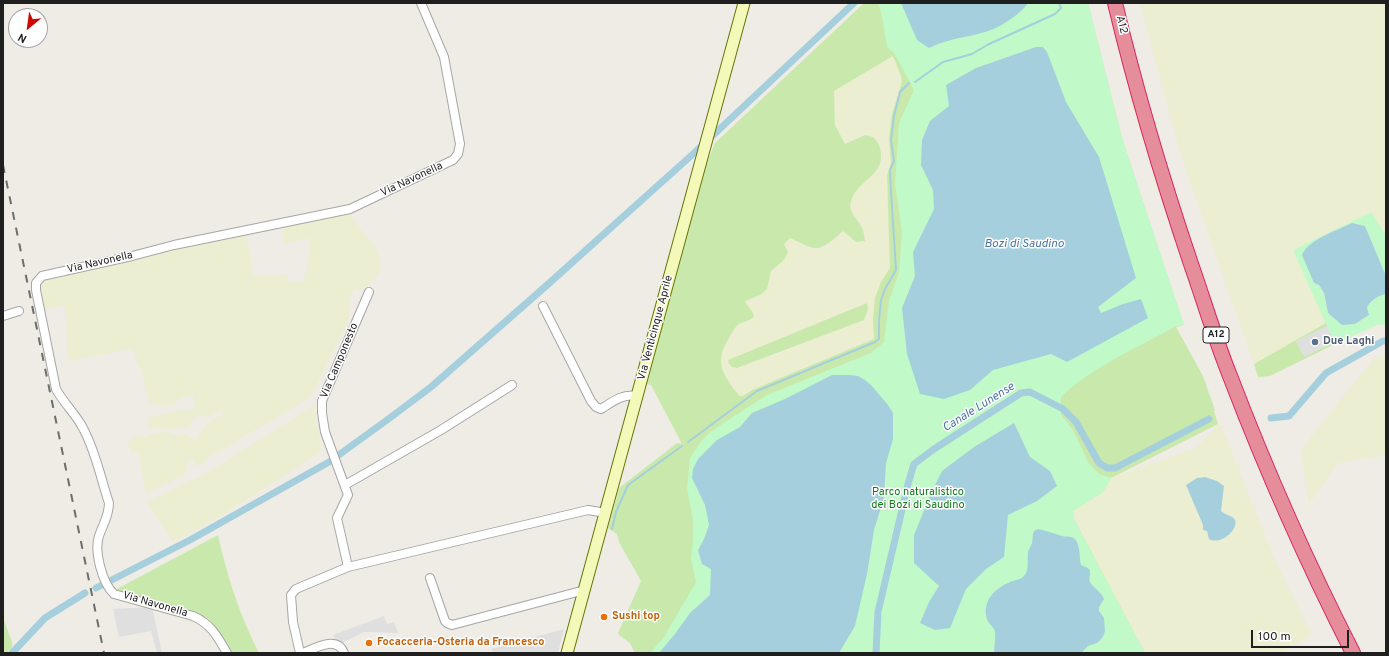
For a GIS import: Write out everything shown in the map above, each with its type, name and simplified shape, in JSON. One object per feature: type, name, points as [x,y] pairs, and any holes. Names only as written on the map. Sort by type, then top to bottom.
[{"type":"highway","name":"A12","points":[[1106,3],[1158,192],[1221,379],[1267,491],[1315,597],[1343,653]]},
{"type":"highway","name":"A12","points":[[1116,3],[1123,34],[1165,186],[1229,375],[1290,520],[1324,596],[1353,653]]},
{"type":"main road","name":"Via Venticinque Aprile","points":[[567,653],[744,3]]},
{"type":"street","name":"Via Navonella","points":[[227,653],[212,630],[201,620],[193,616],[114,594],[109,589],[104,577],[97,545],[109,510],[109,503],[91,445],[84,429],[60,397],[56,389],[36,290],[36,283],[42,276],[174,245],[350,209],[453,160],[458,154],[460,144],[444,57],[421,3]]},
{"type":"street","name":"Via Camponesto","points":[[348,567],[337,518],[348,495],[325,432],[322,401],[369,292]]},
{"type":"street","points":[[543,306],[596,407],[601,409],[621,397],[631,395],[637,396]]},
{"type":"street","points":[[3,316],[19,311]]},
{"type":"street","points":[[345,485],[441,430],[512,385]]},
{"type":"street","points":[[344,653],[341,647],[332,643],[301,653],[293,622],[291,595],[296,589],[348,567],[588,510],[606,513]]},
{"type":"street","points":[[430,578],[445,621],[452,625],[585,590]]},
{"type":"green space","name":"Parco naturalistico dei Bozi di Saudino","points":[[864,3],[1088,3],[1122,138],[1184,325],[1176,327],[1203,376],[1215,410],[1218,424],[1111,478],[1103,492],[1073,511],[1074,519],[1145,653],[711,569],[659,653],[635,653],[630,643],[619,635],[618,633],[641,581],[619,542],[617,534],[608,528],[619,488],[677,443],[682,444],[651,385],[647,384],[706,165],[715,143]],"holes":[[[893,56],[902,82],[892,114],[889,138],[891,163],[887,175],[890,268],[881,282],[875,298],[873,319],[874,339],[752,390],[743,396],[739,396],[724,372],[721,360],[722,354],[735,328],[754,316],[745,301],[760,295],[767,289],[771,271],[784,260],[788,252],[784,244],[790,238],[813,248],[823,247],[843,231],[856,242],[865,241],[862,228],[853,214],[850,205],[858,188],[878,169],[881,150],[873,137],[865,135],[845,144],[835,125],[834,91]]]},
{"type":"green space","name":"Parco naturalistico dei Bozi di Saudino","points":[[878,3],[1088,3],[1122,138],[1184,325],[1176,326],[1100,367],[1073,386],[1061,397],[1061,415],[1073,430],[1088,462],[1099,474],[1111,478],[1103,492],[1073,511],[1074,519],[1145,653],[650,653],[664,637],[696,582],[691,559],[693,520],[687,488],[690,458],[699,444],[708,434],[767,395],[871,353],[884,342],[889,301],[899,272],[902,233],[895,183],[899,123],[914,90],[894,53],[887,47],[882,16]]},
{"type":"green space","points":[[1140,3],[1386,3],[1386,235],[1370,212],[1293,250],[1326,323],[1254,364],[1181,156]]},
{"type":"green space","points":[[893,56],[901,76],[902,82],[892,114],[889,138],[891,163],[887,175],[890,268],[883,278],[874,339],[738,397],[722,370],[720,362],[721,358],[727,342],[737,325],[750,321],[753,312],[744,301],[760,295],[771,271],[784,260],[784,244],[790,238],[813,249],[822,248],[829,244],[843,231],[856,242],[864,240],[864,232],[850,210],[851,201],[858,186],[878,169],[881,161],[881,153],[879,144],[865,135],[845,144],[835,125],[834,91]],"holes":[[[867,303],[864,320],[737,368],[732,367],[728,360]]]},
{"type":"green space","points":[[1371,212],[1386,235],[1386,276],[1365,226],[1352,223],[1312,243],[1319,285],[1324,293],[1328,313],[1355,324],[1369,315],[1367,307],[1373,300],[1386,294],[1386,325],[1377,325],[1335,344],[1293,250]]},
{"type":"green space","points":[[346,213],[375,246],[381,261],[379,272],[373,281],[362,290],[355,289],[351,294],[349,301],[350,313],[347,324],[312,395],[209,457],[205,463],[196,466],[193,460],[186,463],[187,471],[183,476],[147,493],[145,490],[139,453],[131,452],[128,442],[138,435],[141,435],[144,438],[151,434],[167,432],[177,436],[183,434],[187,435],[196,440],[203,428],[212,420],[222,416],[223,411],[220,410],[210,417],[195,417],[191,421],[189,427],[186,428],[163,429],[149,427],[147,419],[151,417],[181,409],[193,410],[195,407],[193,396],[180,398],[173,405],[152,404],[149,401],[141,369],[136,360],[135,354],[129,349],[68,361],[66,305],[43,309],[39,287],[40,283],[44,279],[247,235],[253,276],[288,275],[288,282],[304,282],[308,266],[310,238],[284,244],[283,226]]},
{"type":"green space","points":[[867,303],[868,309],[864,320],[737,368],[732,367],[729,364],[728,360]]},
{"type":"green space","points":[[1326,323],[1335,344],[1270,376],[1258,377],[1254,364]]},
{"type":"green space","points":[[1386,355],[1386,455],[1338,463],[1309,504],[1301,450],[1373,359]]},
{"type":"green space","points":[[314,405],[321,446],[319,453],[227,512],[173,542],[147,503],[213,470]]},
{"type":"green space","points":[[1220,423],[1275,560],[1312,635],[1281,653],[1145,653],[1074,519],[1072,511],[1103,492],[1111,478],[1196,448]],"holes":[[[1205,477],[1217,481],[1224,487],[1221,512],[1232,517],[1228,536],[1221,540],[1209,539],[1207,530],[1203,530],[1203,525],[1186,485],[1197,478]]]},
{"type":"green space","points":[[218,535],[235,596],[259,653],[230,653],[219,633],[210,621],[202,616],[189,610],[115,590]]},
{"type":"green space","points":[[3,617],[12,642],[12,647],[7,653],[3,653]]},
{"type":"shaded area","name":"Due Laghi","points":[[1327,326],[1334,342],[1304,357],[1296,341]]},
{"type":"shaded area","points":[[152,607],[162,653],[157,653],[151,631],[119,637],[113,609]]},
{"type":"shaded area","points":[[384,616],[387,624],[394,622],[398,633],[364,632],[338,645],[333,635]]},
{"type":"shaded area","points":[[564,629],[558,653],[494,653],[491,649]]},
{"type":"water","points":[[901,3],[1028,3],[1015,16],[996,28],[978,34],[943,42],[929,48],[917,40]]},
{"type":"water","name":"Bozi di Saudino","points":[[1036,47],[1043,47],[1047,52],[1066,102],[1099,157],[1136,278],[1098,307],[1101,313],[1123,304],[1141,299],[1148,318],[1067,362],[1051,354],[993,370],[970,390],[944,399],[920,394],[907,354],[902,308],[915,276],[913,252],[934,209],[933,190],[921,165],[922,140],[930,121],[949,106],[946,85],[976,68]]},
{"type":"water","name":"Due Laghi","points":[[1352,223],[1365,226],[1386,276],[1386,294],[1375,298],[1369,304],[1367,307],[1369,315],[1355,324],[1342,325],[1328,313],[1324,293],[1319,285],[1314,283],[1302,255],[1311,244],[1317,240]]},
{"type":"water","points":[[832,375],[858,376],[865,380],[888,405],[893,413],[893,439],[886,463],[884,498],[874,530],[867,574],[855,626],[839,653],[659,653],[690,613],[710,595],[711,569],[702,564],[698,550],[709,525],[705,505],[692,478],[693,469],[698,459],[717,440],[740,427],[752,413],[785,399]]},
{"type":"water","points":[[1014,423],[1030,457],[1050,471],[1057,486],[1037,501],[1008,515],[1004,557],[986,569],[966,589],[950,628],[935,630],[920,623],[929,602],[939,586],[914,563],[914,535],[942,471],[974,447]]},
{"type":"water","points":[[1205,477],[1217,481],[1224,486],[1221,511],[1232,517],[1236,523],[1228,535],[1214,541],[1209,539],[1207,531],[1203,530],[1203,525],[1186,485],[1197,478]]},
{"type":"water","points":[[1038,529],[1071,537],[1076,541],[1079,549],[1081,565],[1089,569],[1090,582],[1102,594],[1104,599],[1099,607],[1099,611],[1104,618],[1105,631],[1103,637],[1097,643],[1088,646],[1081,653],[994,653],[995,632],[987,619],[987,602],[993,593],[998,589],[1024,576],[1027,570],[1028,552],[1032,543],[1033,533]]},
{"type":"waterway","points":[[96,588],[190,540],[329,462],[431,387],[693,154],[854,3]]},
{"type":"waterway","points":[[915,82],[943,62],[972,54],[987,45],[1055,14],[1061,8],[1059,3]]},
{"type":"waterway","points":[[688,442],[757,391],[879,339],[881,300],[885,289],[896,270],[890,175],[890,170],[894,161],[891,140],[894,116],[900,92],[909,83]]},
{"type":"waterway","name":"Canale Lunense","points":[[1271,418],[1289,416],[1326,373],[1383,341],[1386,341]]},
{"type":"waterway","name":"Canale Lunense","points":[[876,653],[878,612],[908,484],[914,464],[934,449],[1021,393],[1030,392],[1063,409],[1076,422],[1099,463],[1107,468],[1115,468],[1209,419]]},
{"type":"waterway","points":[[612,529],[616,512],[628,485],[682,446]]},
{"type":"waterway","points":[[12,653],[45,618],[85,593]]},
{"type":"railway","points":[[3,165],[104,653]]},
{"type":"place","name":"Due Laghi","points":[[1315,342]]},
{"type":"place","name":"Sushi top","points":[[604,617]]},
{"type":"place","name":"Focacceria-Osteria da Francesco","points":[[369,643]]}]
